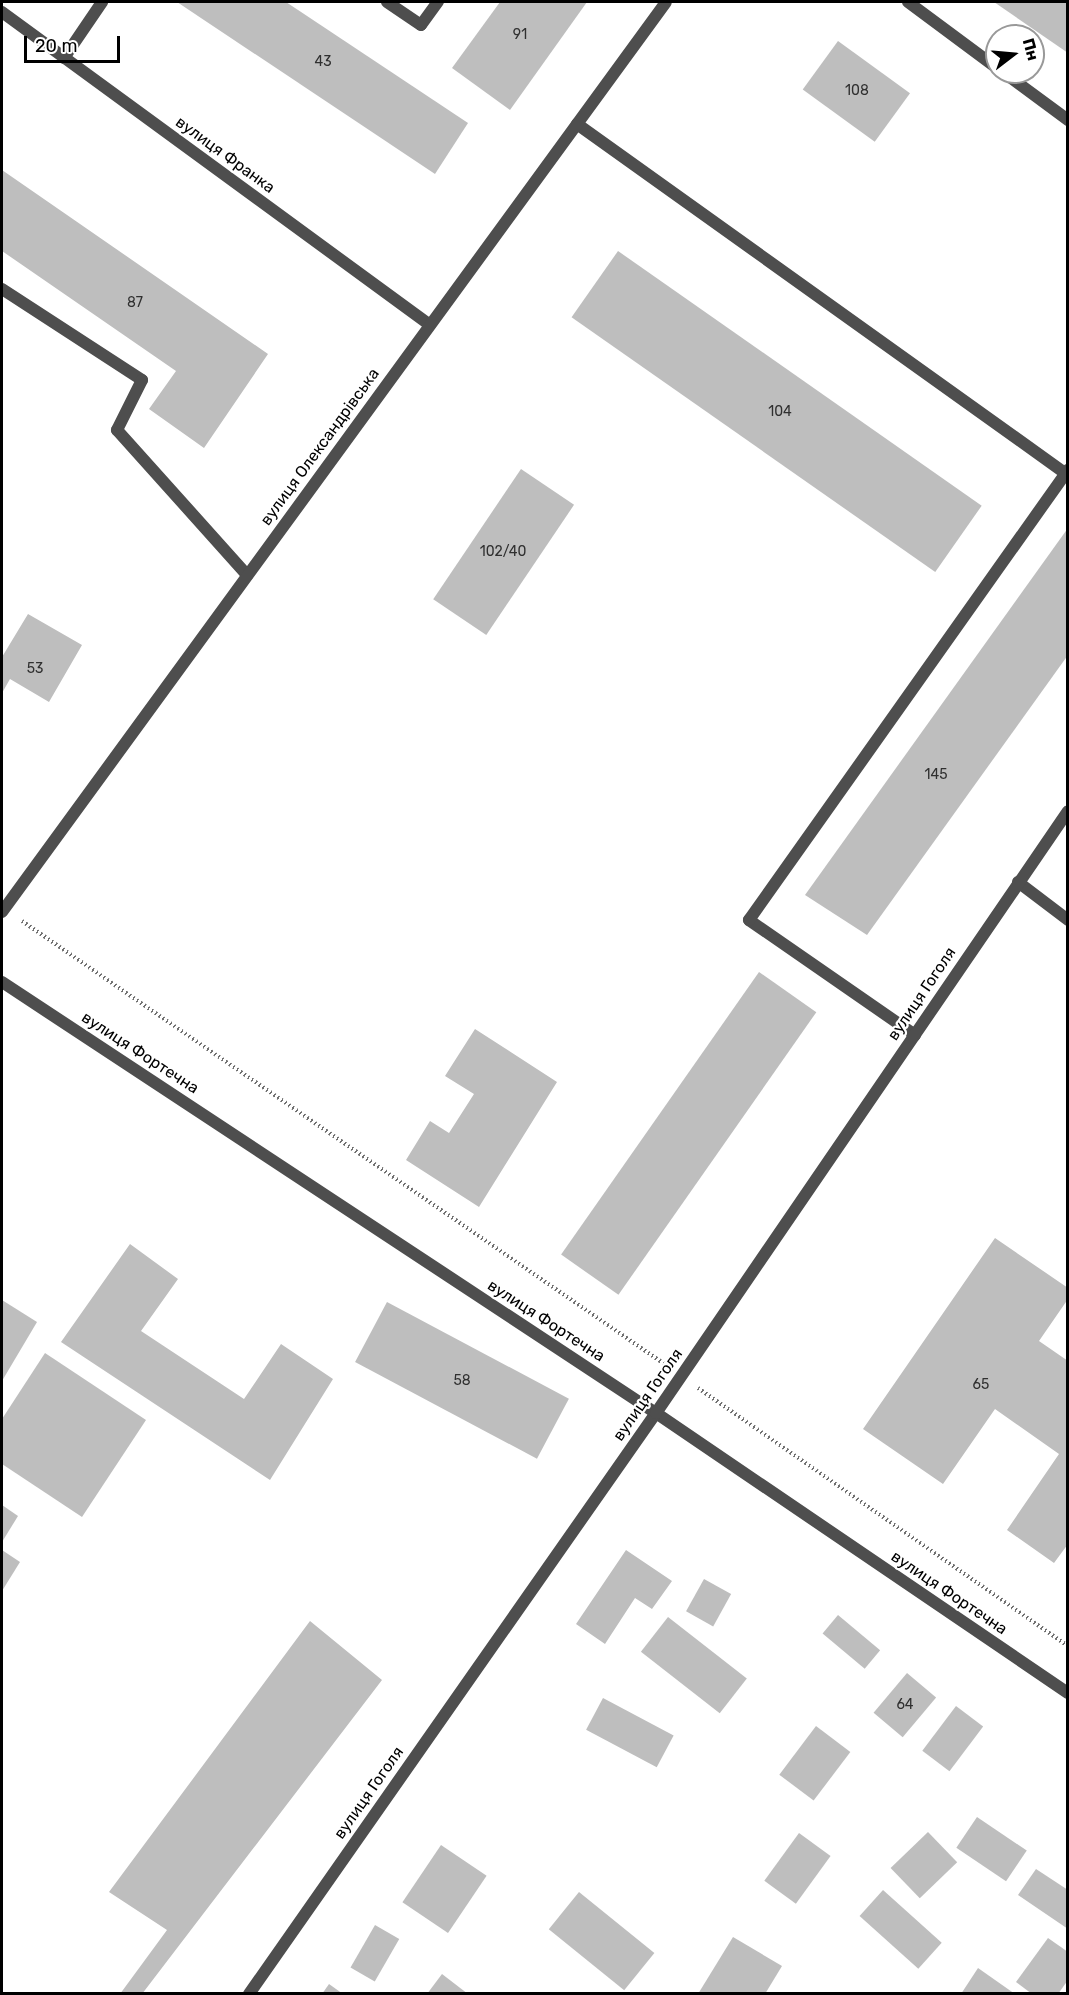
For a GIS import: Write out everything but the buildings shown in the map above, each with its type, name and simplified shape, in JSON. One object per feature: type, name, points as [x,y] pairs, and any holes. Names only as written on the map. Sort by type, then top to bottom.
[{"type":"street","points":[[64,57],[102,2]]},
{"type":"street","points":[[387,2],[422,26],[438,2]]},
{"type":"street","name":"вулиця Олександрівська","points":[[3,910],[666,2]]},
{"type":"street","points":[[908,2],[985,59]]},
{"type":"street","name":"вулиця Франка","points":[[2,12],[430,325]]},
{"type":"street","points":[[1019,84],[1068,120]]},
{"type":"street","points":[[577,124],[1066,471],[749,920],[915,1035]]},
{"type":"street","points":[[2,289],[142,380],[117,430],[247,575]]},
{"type":"street","name":"вулиця Гоголя","points":[[249,1994],[656,1413],[1068,811]]},
{"type":"street","points":[[1018,882],[1068,920]]},
{"type":"street","name":"вулиця Фортечна","points":[[2,982],[656,1413],[1068,1694]]},
{"type":"path","points":[[3,910],[681,1376],[1068,1646]]}]
